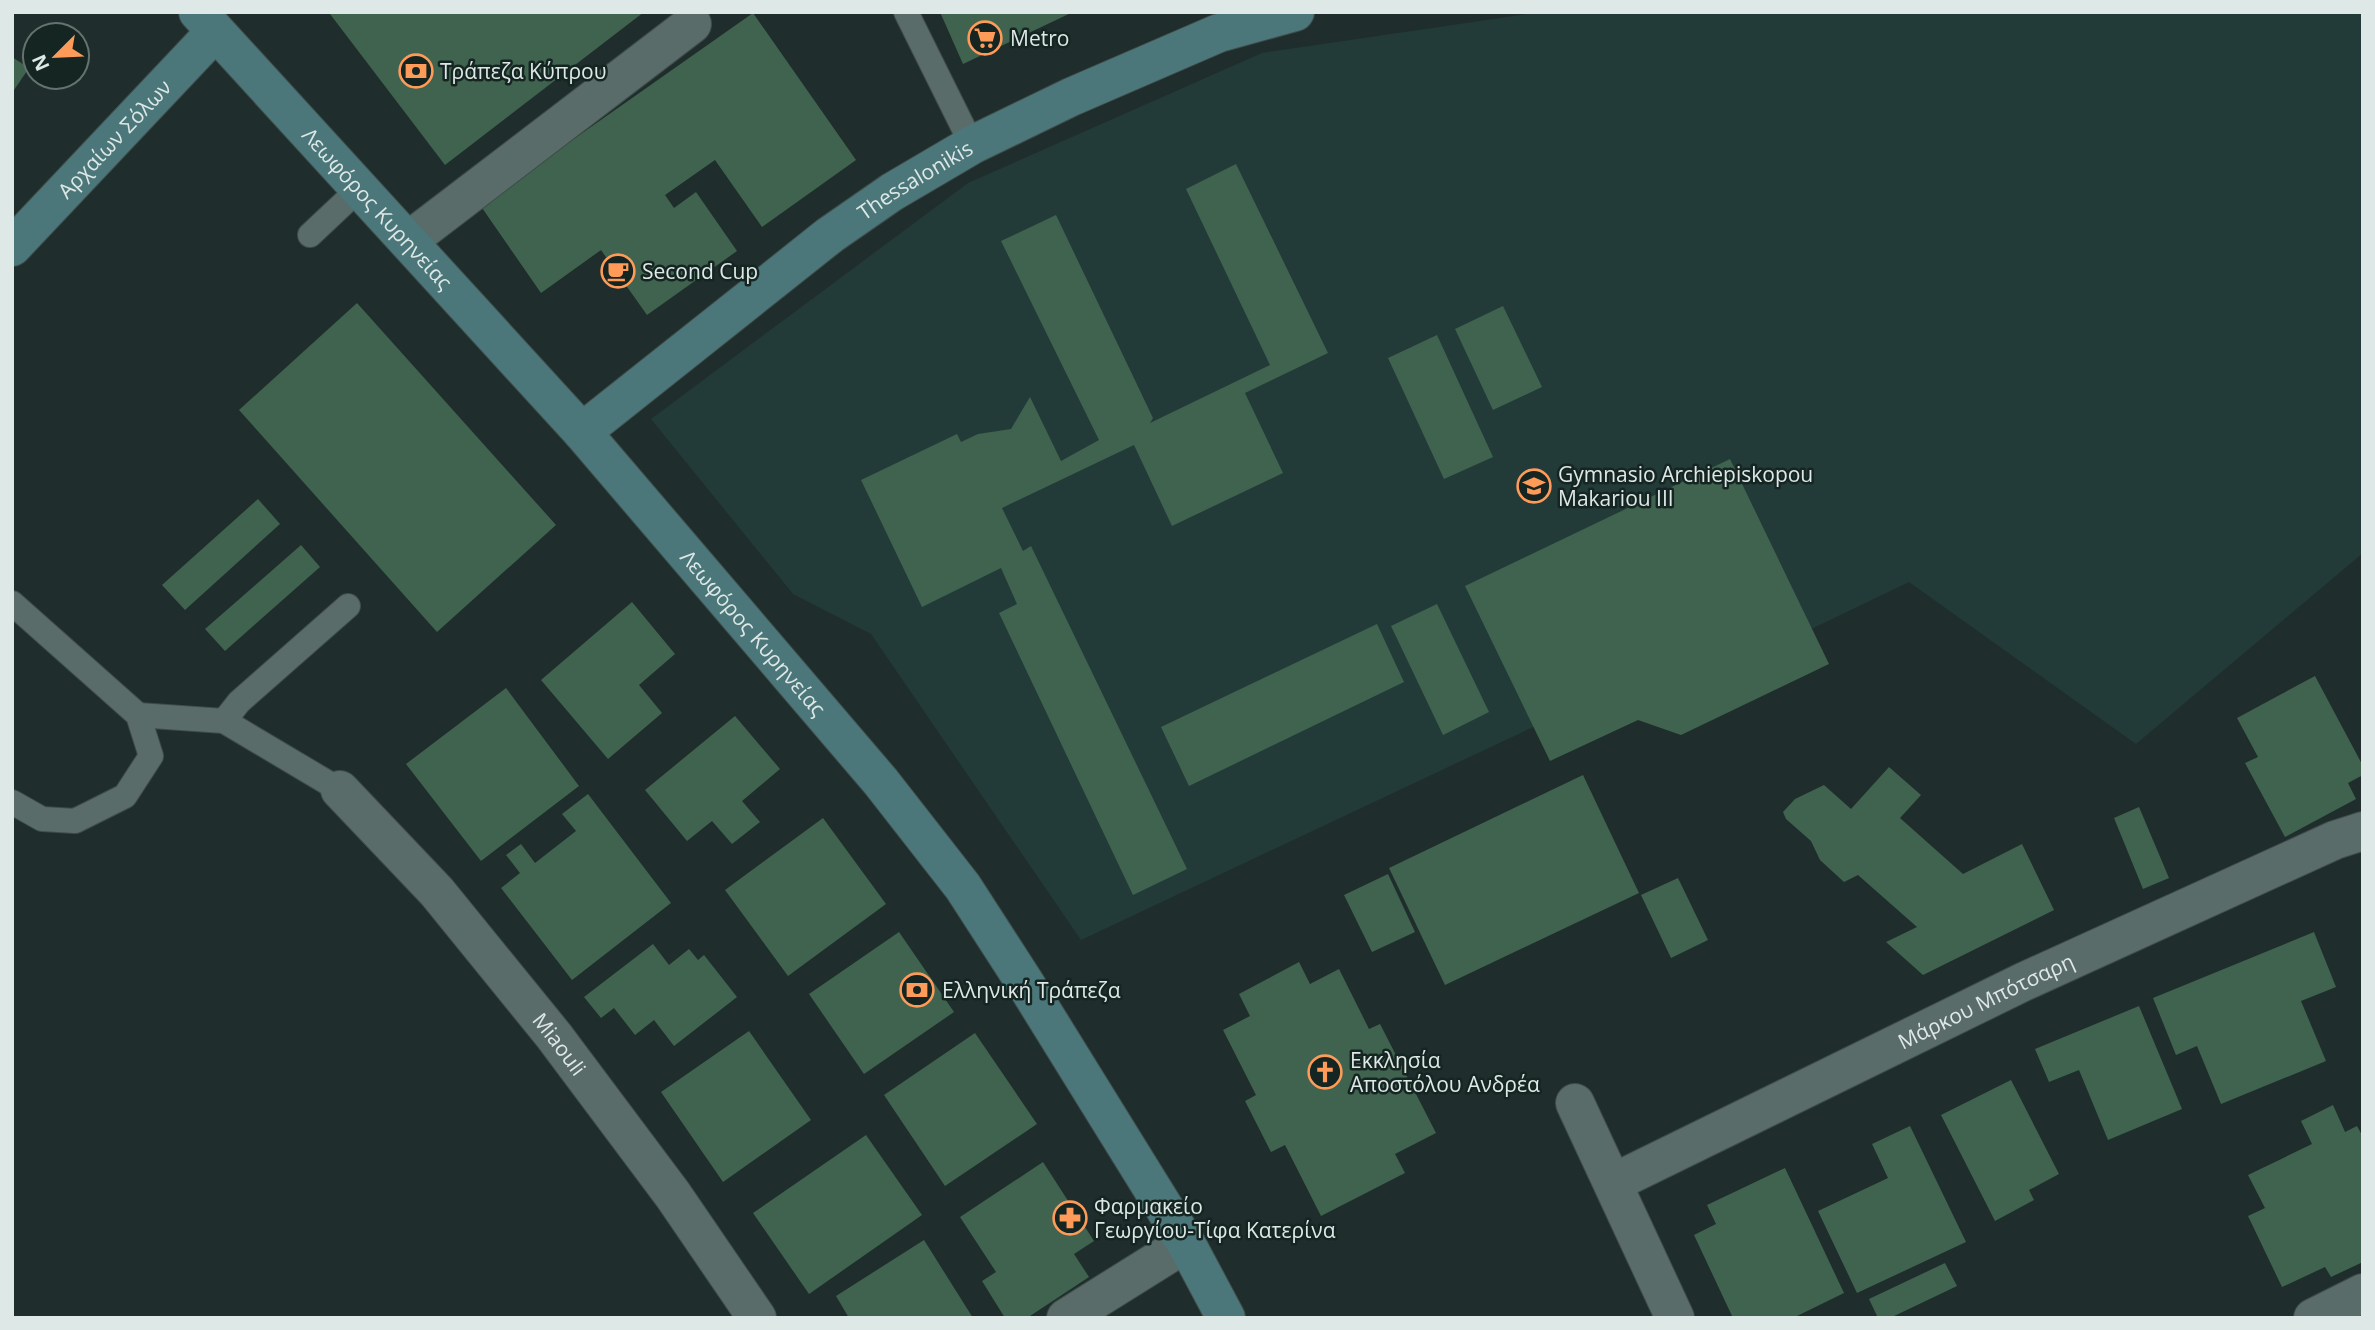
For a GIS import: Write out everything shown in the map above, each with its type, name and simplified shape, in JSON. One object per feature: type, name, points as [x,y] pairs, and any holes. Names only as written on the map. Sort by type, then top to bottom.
[{"type":"main road","name":"Thessalonikis","points":[[582,432],[830,235],[892,192],[972,145],[1071,97],[1219,33],[1295,12]]},
{"type":"main road","name":"Λεωφόρος Κυρηνείας","points":[[207,22],[582,432],[881,782],[963,887],[1186,1242],[1226,1318]]},
{"type":"main road","name":"Αρχαίων Σόλων","points":[[12,247],[207,22]]},
{"type":"street","points":[[408,241],[692,24]]},
{"type":"street","name":"Miaouli","points":[[340,790],[437,892],[554,1036],[673,1195],[757,1318]]},
{"type":"street","name":"Μάρκου Μπότσαρη","points":[[1613,1184],[2023,982],[2335,840],[2363,831]]},
{"type":"street","points":[[1575,1103],[1675,1318]]},
{"type":"street","points":[[1066,1318],[1186,1242]]},
{"type":"street","points":[[2313,1318],[2359,1303]]},
{"type":"lane","points":[[906,12],[972,145]]},
{"type":"lane","points":[[310,235],[360,188]]},
{"type":"lane","points":[[224,721],[239,702],[348,606]]},
{"type":"lane","points":[[12,802],[42,819],[75,821],[125,796],[151,756],[138,715],[14,608]]},
{"type":"lane","points":[[138,715],[224,721],[340,790]]},
{"type":"shaded area","name":"Gymnasio Archiepiskopou Makariou III","points":[[1541,12],[2363,12],[2363,553],[2136,744],[1909,582],[1637,713],[1582,704],[1081,940],[871,634],[793,594],[651,419],[968,183],[1262,53]]},
{"type":"building","points":[[644,12],[445,165],[330,14]]},
{"type":"building","name":"Metro","points":[[940,12],[1073,12],[963,64]]},
{"type":"building","points":[[753,13],[856,160],[762,227],[715,160],[665,195],[674,208],[696,192],[737,251],[647,315],[601,250],[541,293],[480,205]]},
{"type":"building","points":[[12,57],[21,63],[21,80],[12,93]]},
{"type":"building","points":[[1236,164],[1328,353],[1245,393],[1283,473],[1172,526],[1134,445],[1002,508],[1023,551],[1031,546],[1187,869],[1133,895],[999,613],[1017,604],[1001,568],[922,607],[861,480],[957,434],[961,442],[978,434],[1011,429],[1030,397],[1061,461],[1099,440],[1001,241],[1056,215],[1153,418],[1150,423],[1270,365],[1186,189]]},
{"type":"building","points":[[357,303],[556,525],[437,632],[239,410]]},
{"type":"building","points":[[1503,306],[1542,387],[1493,410],[1455,329]]},
{"type":"building","points":[[1437,335],[1493,457],[1444,479],[1388,358]]},
{"type":"building","points":[[1730,459],[1829,664],[1681,735],[1638,720],[1550,761],[1465,586]]},
{"type":"building","points":[[258,499],[280,524],[185,610],[162,585]]},
{"type":"building","points":[[301,545],[320,567],[225,651],[205,629]]},
{"type":"building","points":[[632,602],[675,654],[639,685],[662,713],[608,759],[541,680]]},
{"type":"building","points":[[1437,604],[1489,712],[1443,735],[1391,626]]},
{"type":"building","points":[[1377,624],[1404,682],[1189,786],[1161,727]]},
{"type":"building","points":[[2315,676],[2363,766],[2363,775],[2348,783],[2356,799],[2285,837],[2245,763],[2258,757],[2237,718]]},
{"type":"building","points":[[506,688],[579,786],[481,861],[406,764]]},
{"type":"building","points":[[735,716],[780,769],[742,801],[760,822],[732,844],[712,821],[687,841],[645,790]]},
{"type":"building","points":[[1889,767],[1921,795],[1900,818],[1963,874],[2022,844],[2054,910],[1923,975],[1886,942],[1917,927],[1858,875],[1844,882],[1820,860],[1811,841],[1786,819],[1783,812],[1795,799],[1824,785],[1851,809]]},
{"type":"building","points":[[1583,775],[1639,893],[1445,985],[1389,868]]},
{"type":"building","points":[[588,794],[671,903],[572,980],[501,888],[520,873],[506,855],[521,844],[535,863],[576,831],[562,814]]},
{"type":"building","points":[[2139,807],[2169,878],[2143,889],[2114,818]]},
{"type":"building","points":[[823,818],[886,904],[788,976],[725,890]]},
{"type":"building","points":[[1388,874],[1415,932],[1372,952],[1344,895]]},
{"type":"building","points":[[1678,878],[1708,940],[1671,958],[1641,895]]},
{"type":"building","points":[[899,932],[954,1012],[864,1074],[809,994]]},
{"type":"building","points":[[2314,932],[2336,987],[2301,1001],[2326,1061],[2221,1104],[2197,1046],[2176,1055],[2153,998]]},
{"type":"building","points":[[653,944],[669,965],[689,949],[698,960],[704,955],[737,997],[674,1046],[654,1020],[635,1035],[614,1008],[601,1018],[584,997]]},
{"type":"building","name":"Εκκλησία Αποστόλου Ανδρέα","points":[[1299,962],[1310,984],[1339,969],[1369,1029],[1380,1024],[1436,1133],[1395,1154],[1405,1173],[1321,1216],[1285,1145],[1271,1152],[1245,1101],[1256,1095],[1223,1030],[1250,1016],[1239,994]]},
{"type":"building","points":[[2139,1006],[2182,1109],[2108,1140],[2079,1070],[2049,1082],[2035,1049]]},
{"type":"building","points":[[749,1031],[811,1120],[723,1182],[661,1092]]},
{"type":"building","points":[[975,1033],[1037,1124],[945,1186],[884,1095]]},
{"type":"building","points":[[2011,1080],[2059,1174],[2029,1190],[2034,1200],[1995,1221],[1941,1115]]},
{"type":"building","points":[[2333,1105],[2345,1132],[2357,1126],[2363,1137],[2363,1262],[2331,1277],[2325,1267],[2282,1287],[2248,1216],[2265,1208],[2248,1175],[2312,1144],[2301,1121]]},
{"type":"building","points":[[1910,1126],[1966,1242],[1857,1293],[1818,1211],[1888,1178],[1872,1144]]},
{"type":"building","points":[[866,1135],[922,1215],[809,1294],[753,1213]]},
{"type":"building","points":[[1043,1162],[1094,1241],[1074,1254],[1089,1277],[1027,1318],[1005,1318],[982,1281],[996,1272],[960,1217]]},
{"type":"building","points":[[1785,1168],[1844,1293],[1793,1318],[1733,1318],[1694,1235],[1716,1224],[1707,1205]]},
{"type":"building","points":[[924,1240],[973,1318],[849,1318],[836,1296]]},
{"type":"building","points":[[1945,1263],[1957,1286],[1890,1318],[1878,1318],[1869,1299]]},
{"type":"place","name":"Metro","points":[[985,38]]},
{"type":"place","name":"Τράπεζα Κύπρου","points":[[416,71]]},
{"type":"place","name":"Second Cup","points":[[618,271]]},
{"type":"place","name":"Gymnasio Archiepiskopou Makariou III","points":[[1534,486]]},
{"type":"place","name":"Ελληνική Τράπεζα","points":[[917,990]]},
{"type":"place","name":"Εκκλησία Αποστόλου Ανδρέα","points":[[1325,1072]]},
{"type":"place","name":"Φαρμακείο Γεωργίου-Τίφα Κατερίνα","points":[[1070,1218]]}]
